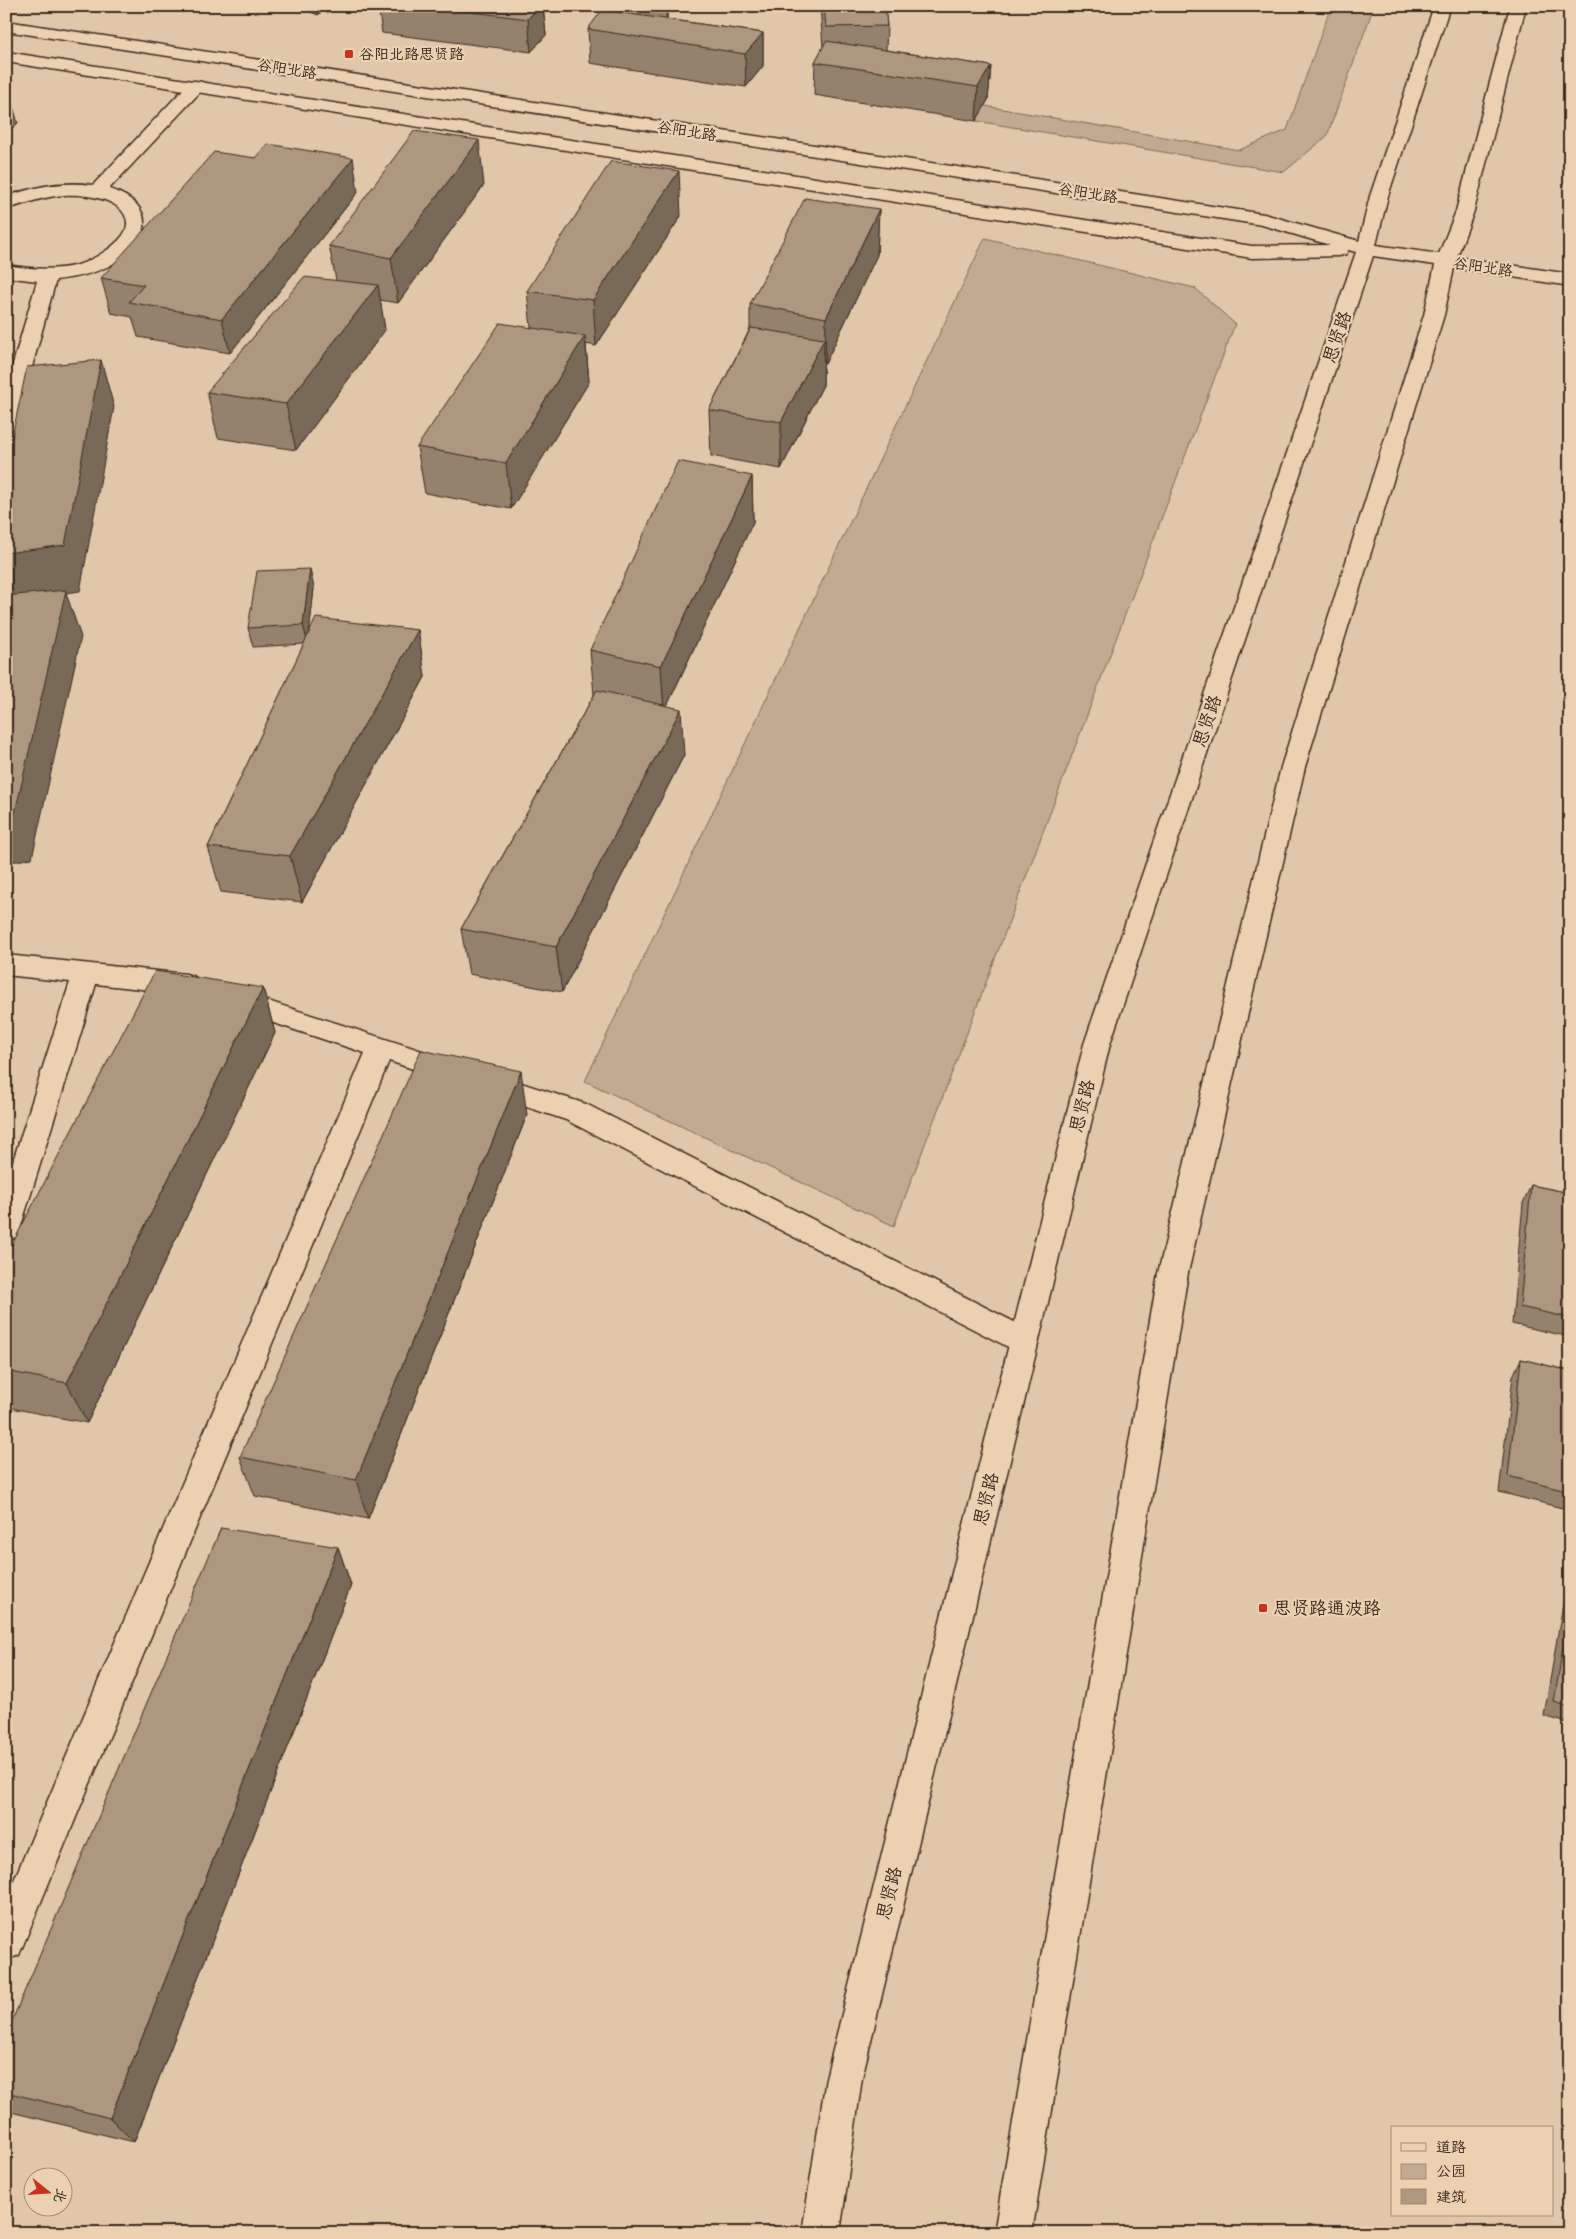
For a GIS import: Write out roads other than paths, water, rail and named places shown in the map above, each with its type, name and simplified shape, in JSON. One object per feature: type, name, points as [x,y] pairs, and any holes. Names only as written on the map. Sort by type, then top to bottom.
[{"type":"main road","name":"思贤路","points":[[821,2233],[844,2078],[1097,1044],[1366,249],[1379,196],[1442,6]]},
{"type":"main road","points":[[1014,2233],[1173,1273],[1293,767],[1434,315],[1446,261],[1465,210],[1518,6]]},
{"type":"main road","name":"谷阳北路","points":[[6,26],[1264,220],[1366,249],[1570,280]]},
{"type":"main road","name":"谷阳北路","points":[[6,57],[1252,252],[1366,249]]},
{"type":"main road","points":[[97,192],[196,86]]},
{"type":"main road","points":[[6,204],[21,197],[47,191],[73,189],[97,192],[117,199],[131,209],[136,222],[132,236],[120,250],[101,262],[76,271],[48,275],[22,275],[6,271]]},
{"type":"main road","points":[[6,425],[48,275]]},
{"type":"main road","points":[[6,965],[184,984],[576,1112],[1024,1341]]},
{"type":"main road","points":[[6,1229],[86,973]]},
{"type":"main road","points":[[6,1942],[382,1048]]},
{"type":"place","name":"谷阳北路思贤路","points":[[349,54]]},
{"type":"place","name":"思贤路通波路","points":[[1263,1608]]}]
